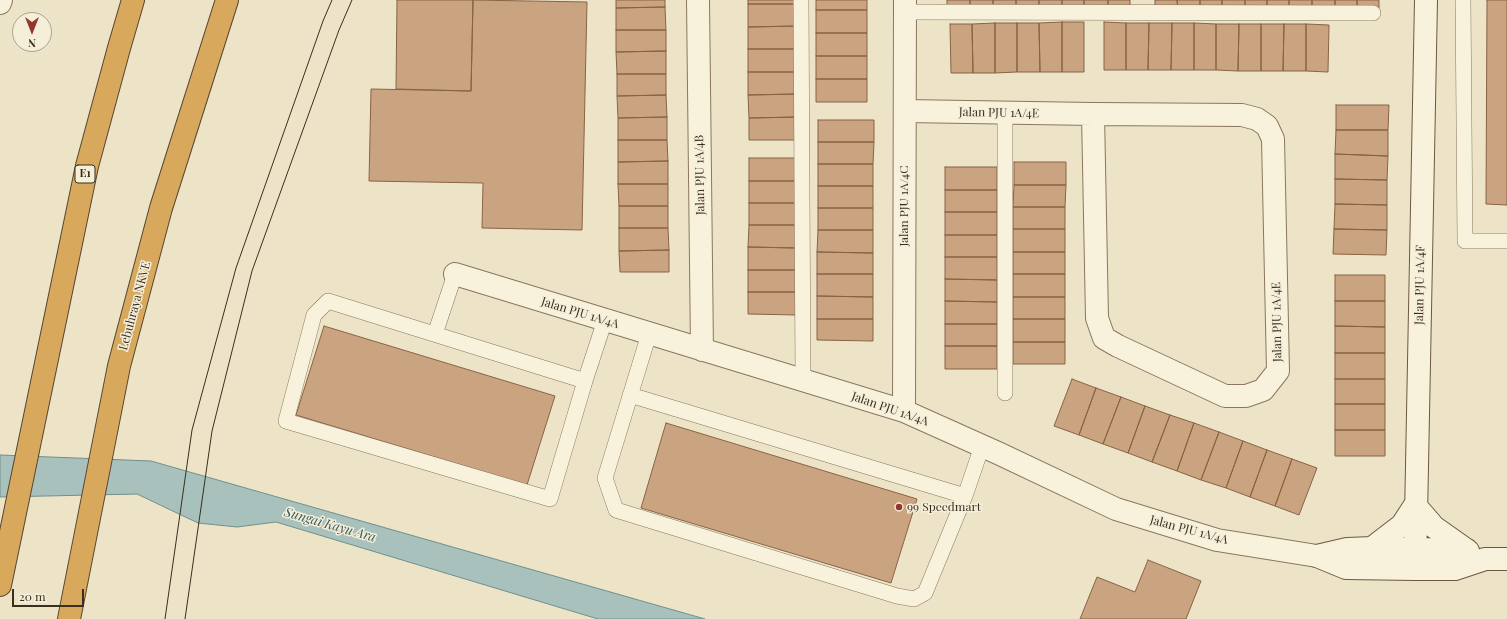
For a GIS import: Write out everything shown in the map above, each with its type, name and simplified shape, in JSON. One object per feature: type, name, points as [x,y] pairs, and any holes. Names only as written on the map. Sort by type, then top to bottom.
[{"type":"highway","name":"E1","points":[[0,585],[47,351],[87,166],[118,48],[133,0]]},
{"type":"highway","name":"Lebuhraya NKVE","points":[[69,618],[119,366],[161,208],[227,0]]},
{"type":"street","name":"Jalan PJU 1A/4B","points":[[698,0],[702,350]]},
{"type":"street","name":"Jalan PJU 1A/4F","points":[[1415,559],[1426,0]]},
{"type":"street","name":"Jalan PJU 1A/4C","points":[[904,411],[905,6]]},
{"type":"street","name":"Jalan PJU 1A/4E","points":[[905,111],[1242,115],[1258,119],[1268,126],[1273,139],[1278,371],[1263,390],[1246,396],[1225,396],[1104,338],[1097,318],[1093,114]]},
{"type":"street","name":"Jalan PJU 1A/4A","points":[[455,274],[904,411],[1116,509],[1217,540],[1317,556],[1346,568],[1415,559]]},
{"type":"street","points":[[1372,548],[1402,525],[1415,505],[1434,527],[1476,554]]},
{"type":"street","name":"Jalan PJU 1A/4A","points":[[1317,556],[1347,549],[1372,548],[1455,569],[1476,554],[1507,559]]},
{"type":"lane","points":[[801,0],[803,380]]},
{"type":"lane","points":[[1463,0],[1465,241],[1507,241]]},
{"type":"lane","points":[[905,6],[1373,13]]},
{"type":"lane","points":[[1004,113],[1005,393]]},
{"type":"lane","points":[[435,334],[455,274]]},
{"type":"lane","points":[[585,381],[328,301],[314,315],[286,421],[550,499],[585,381],[605,320]]},
{"type":"lane","points":[[649,334],[605,478],[616,510],[897,596],[914,599],[925,593],[965,496],[982,446]]},
{"type":"lane","points":[[630,395],[965,496]]},
{"type":"water","name":"Sungai Kayu Ara","points":[[0,455],[151,461],[705,619],[598,619],[276,522],[237,527],[198,523],[137,494],[0,497]]},
{"type":"building","points":[[397,0],[473,0],[471,91],[396,89]]},
{"type":"building","points":[[473,0],[587,2],[582,230],[482,228],[483,183],[369,181],[371,89],[471,91]]},
{"type":"building","points":[[616,0],[665,0],[665,7],[616,8]]},
{"type":"building","points":[[748,0],[796,0],[796,4],[748,4]]},
{"type":"building","points":[[816,0],[867,0],[867,10],[816,10]]},
{"type":"building","points":[[947,0],[970,0],[970,7],[947,7]]},
{"type":"building","points":[[970,0],[993,0],[993,7],[970,7]]},
{"type":"building","points":[[993,0],[1016,0],[1016,7],[993,7]]},
{"type":"building","points":[[1016,0],[1039,0],[1039,7],[1016,7]]},
{"type":"building","points":[[1039,0],[1062,0],[1062,7],[1039,7]]},
{"type":"building","points":[[1062,0],[1084,0],[1084,7],[1062,7]]},
{"type":"building","points":[[1084,0],[1108,0],[1108,7],[1084,7]]},
{"type":"building","points":[[1108,0],[1130,0],[1130,7],[1108,7]]},
{"type":"building","points":[[1155,0],[1177,0],[1178,9],[1155,9]]},
{"type":"building","points":[[1177,0],[1200,0],[1200,9],[1178,9]]},
{"type":"building","points":[[1200,0],[1222,0],[1222,9],[1200,9]]},
{"type":"building","points":[[1222,0],[1245,0],[1245,9],[1222,9]]},
{"type":"building","points":[[1245,0],[1267,0],[1267,9],[1245,9]]},
{"type":"building","points":[[1267,0],[1289,0],[1289,9],[1267,9]]},
{"type":"building","points":[[1289,0],[1312,0],[1312,8],[1289,9]]},
{"type":"building","points":[[1312,0],[1335,0],[1335,8],[1312,8]]},
{"type":"building","points":[[1335,0],[1357,0],[1357,8],[1335,8]]},
{"type":"building","points":[[1357,0],[1379,0],[1379,8],[1357,8]]},
{"type":"building","points":[[1487,0],[1507,0],[1507,205],[1486,204]]},
{"type":"building","points":[[748,4],[796,4],[797,26],[748,27]]},
{"type":"building","points":[[665,7],[666,30],[616,30],[616,8]]},
{"type":"building","points":[[816,10],[867,10],[867,33],[816,33]]},
{"type":"building","points":[[1062,22],[1084,22],[1084,72],[1062,72]]},
{"type":"building","points":[[1062,22],[1062,72],[1040,72],[1039,23]]},
{"type":"building","points":[[1104,22],[1126,23],[1126,70],[1104,70]]},
{"type":"building","points":[[995,23],[1017,23],[1017,72],[995,73]]},
{"type":"building","points":[[995,23],[995,73],[973,73],[972,24]]},
{"type":"building","points":[[1017,23],[1039,23],[1040,72],[1017,72]]},
{"type":"building","points":[[1126,23],[1149,23],[1148,70],[1126,70]]},
{"type":"building","points":[[1149,23],[1172,23],[1171,70],[1148,70]]},
{"type":"building","points":[[1172,23],[1194,23],[1194,70],[1171,70]]},
{"type":"building","points":[[1194,23],[1216,24],[1216,70],[1194,70]]},
{"type":"building","points":[[950,24],[972,24],[973,73],[951,73]]},
{"type":"building","points":[[1216,24],[1239,24],[1238,71],[1216,70]]},
{"type":"building","points":[[1239,24],[1261,24],[1261,71],[1238,71]]},
{"type":"building","points":[[1261,24],[1284,24],[1283,71],[1261,71]]},
{"type":"building","points":[[1284,24],[1306,24],[1306,71],[1283,71]]},
{"type":"building","points":[[1306,24],[1329,25],[1328,72],[1306,71]]},
{"type":"building","points":[[797,26],[797,49],[748,49],[748,27]]},
{"type":"building","points":[[616,30],[666,30],[666,51],[616,52]]},
{"type":"building","points":[[816,33],[867,33],[867,56],[816,56]]},
{"type":"building","points":[[748,49],[797,49],[797,72],[748,72]]},
{"type":"building","points":[[666,51],[666,74],[617,74],[616,52]]},
{"type":"building","points":[[816,56],[867,56],[867,79],[816,79]]},
{"type":"building","points":[[748,72],[797,72],[797,94],[748,95]]},
{"type":"building","points":[[617,74],[666,74],[666,95],[617,96]]},
{"type":"building","points":[[816,79],[867,79],[867,102],[816,102]]},
{"type":"building","points":[[797,94],[798,117],[749,118],[748,95]]},
{"type":"building","points":[[666,95],[667,117],[618,118],[617,96]]},
{"type":"building","points":[[1336,105],[1389,105],[1388,130],[1336,130]]},
{"type":"building","points":[[667,117],[667,140],[618,140],[618,118]]},
{"type":"building","points":[[798,117],[798,140],[749,140],[749,118]]},
{"type":"building","points":[[818,120],[874,120],[874,142],[818,142]]},
{"type":"building","points":[[1336,130],[1388,130],[1388,156],[1335,154]]},
{"type":"building","points":[[618,140],[667,140],[668,161],[618,162]]},
{"type":"building","points":[[818,142],[874,142],[873,164],[818,164]]},
{"type":"building","points":[[1335,154],[1388,156],[1387,180],[1335,179]]},
{"type":"building","points":[[749,158],[797,158],[797,181],[749,181]]},
{"type":"building","points":[[668,161],[668,184],[618,184],[618,162]]},
{"type":"building","points":[[1014,162],[1066,162],[1066,185],[1014,185]]},
{"type":"building","points":[[818,164],[873,164],[873,186],[818,186]]},
{"type":"building","points":[[945,167],[997,167],[997,190],[945,190]]},
{"type":"building","points":[[1335,179],[1387,180],[1387,205],[1335,204]]},
{"type":"building","points":[[749,181],[797,181],[797,203],[749,203]]},
{"type":"building","points":[[618,184],[668,184],[668,206],[619,206]]},
{"type":"building","points":[[1014,185],[1066,185],[1065,207],[1013,207]]},
{"type":"building","points":[[818,186],[873,186],[873,208],[818,208]]},
{"type":"building","points":[[945,190],[997,190],[997,212],[945,212]]},
{"type":"building","points":[[749,203],[797,203],[797,225],[749,225]]},
{"type":"building","points":[[1335,204],[1387,205],[1387,230],[1334,229]]},
{"type":"building","points":[[619,206],[668,206],[668,228],[619,228]]},
{"type":"building","points":[[1013,207],[1065,207],[1065,229],[1013,229]]},
{"type":"building","points":[[818,208],[873,208],[873,230],[818,230]]},
{"type":"building","points":[[945,212],[997,212],[997,235],[945,235]]},
{"type":"building","points":[[749,225],[797,225],[797,248],[748,247]]},
{"type":"building","points":[[619,228],[668,228],[669,250],[619,251]]},
{"type":"building","points":[[1013,229],[1065,229],[1065,252],[1013,252]]},
{"type":"building","points":[[1334,229],[1387,230],[1386,255],[1333,254]]},
{"type":"building","points":[[818,230],[873,230],[873,253],[817,252]]},
{"type":"building","points":[[945,235],[997,235],[997,257],[945,257]]},
{"type":"building","points":[[748,247],[797,248],[797,270],[748,270]]},
{"type":"building","points":[[669,250],[669,272],[620,272],[619,251]]},
{"type":"building","points":[[817,252],[873,253],[873,274],[817,274]]},
{"type":"building","points":[[1013,252],[1065,252],[1065,274],[1013,274]]},
{"type":"building","points":[[945,257],[997,257],[997,280],[945,279]]},
{"type":"building","points":[[748,270],[797,270],[797,292],[748,292]]},
{"type":"building","points":[[817,274],[873,274],[873,297],[817,296]]},
{"type":"building","points":[[1013,274],[1065,274],[1065,297],[1013,297]]},
{"type":"building","points":[[1335,275],[1385,275],[1385,301],[1335,301]]},
{"type":"building","points":[[945,279],[997,280],[997,302],[945,301]]},
{"type":"building","points":[[748,292],[797,292],[797,315],[748,314]]},
{"type":"building","points":[[817,296],[873,297],[873,319],[817,319]]},
{"type":"building","points":[[1013,297],[1065,297],[1065,319],[1013,319]]},
{"type":"building","points":[[945,301],[997,302],[997,324],[945,324]]},
{"type":"building","points":[[1335,301],[1385,301],[1385,327],[1335,326]]},
{"type":"building","points":[[817,319],[873,319],[873,341],[817,340]]},
{"type":"building","points":[[1013,319],[1065,319],[1065,342],[1013,342]]},
{"type":"building","points":[[945,324],[997,324],[997,346],[945,346]]},
{"type":"building","points":[[324,326],[555,396],[527,485],[296,415]]},
{"type":"building","points":[[1335,326],[1385,327],[1385,353],[1335,353]]},
{"type":"building","points":[[1013,342],[1065,342],[1065,364],[1013,364]]},
{"type":"building","points":[[945,346],[997,346],[997,369],[945,369]]},
{"type":"building","points":[[1335,353],[1385,353],[1385,379],[1335,379]]},
{"type":"building","points":[[1072,379],[1096,388],[1079,435],[1054,426]]},
{"type":"building","points":[[1335,379],[1385,379],[1385,404],[1335,404]]},
{"type":"building","points":[[1096,388],[1121,397],[1103,444],[1079,435]]},
{"type":"building","points":[[1121,397],[1145,406],[1128,453],[1103,444]]},
{"type":"building","points":[[1335,404],[1385,404],[1385,430],[1335,430]]},
{"type":"building","points":[[1145,406],[1170,415],[1152,462],[1128,453]]},
{"type":"building","points":[[1170,415],[1194,423],[1177,471],[1152,462]]},
{"type":"building","points":[[666,423],[917,499],[891,583],[641,508]]},
{"type":"building","points":[[1194,423],[1219,432],[1201,480],[1177,471]]},
{"type":"building","points":[[1335,430],[1385,430],[1385,456],[1335,456]]},
{"type":"building","points":[[1219,432],[1243,441],[1226,488],[1201,480]]},
{"type":"building","points":[[1243,441],[1267,450],[1250,497],[1226,488]]},
{"type":"building","points":[[1267,450],[1292,459],[1275,506],[1250,497]]},
{"type":"building","points":[[1292,459],[1317,468],[1299,515],[1275,506]]},
{"type":"building","points":[[1148,560],[1201,581],[1186,619],[1080,619],[1097,577],[1135,592]]},
{"type":"tram line","points":[[165,619],[192,430],[236,268],[323,21],[332,0]]},
{"type":"tram line","points":[[185,619],[212,431],[252,271],[339,30],[352,0]]},
{"type":"place","name":"99 Speedmart","points":[[899,507]]}]
